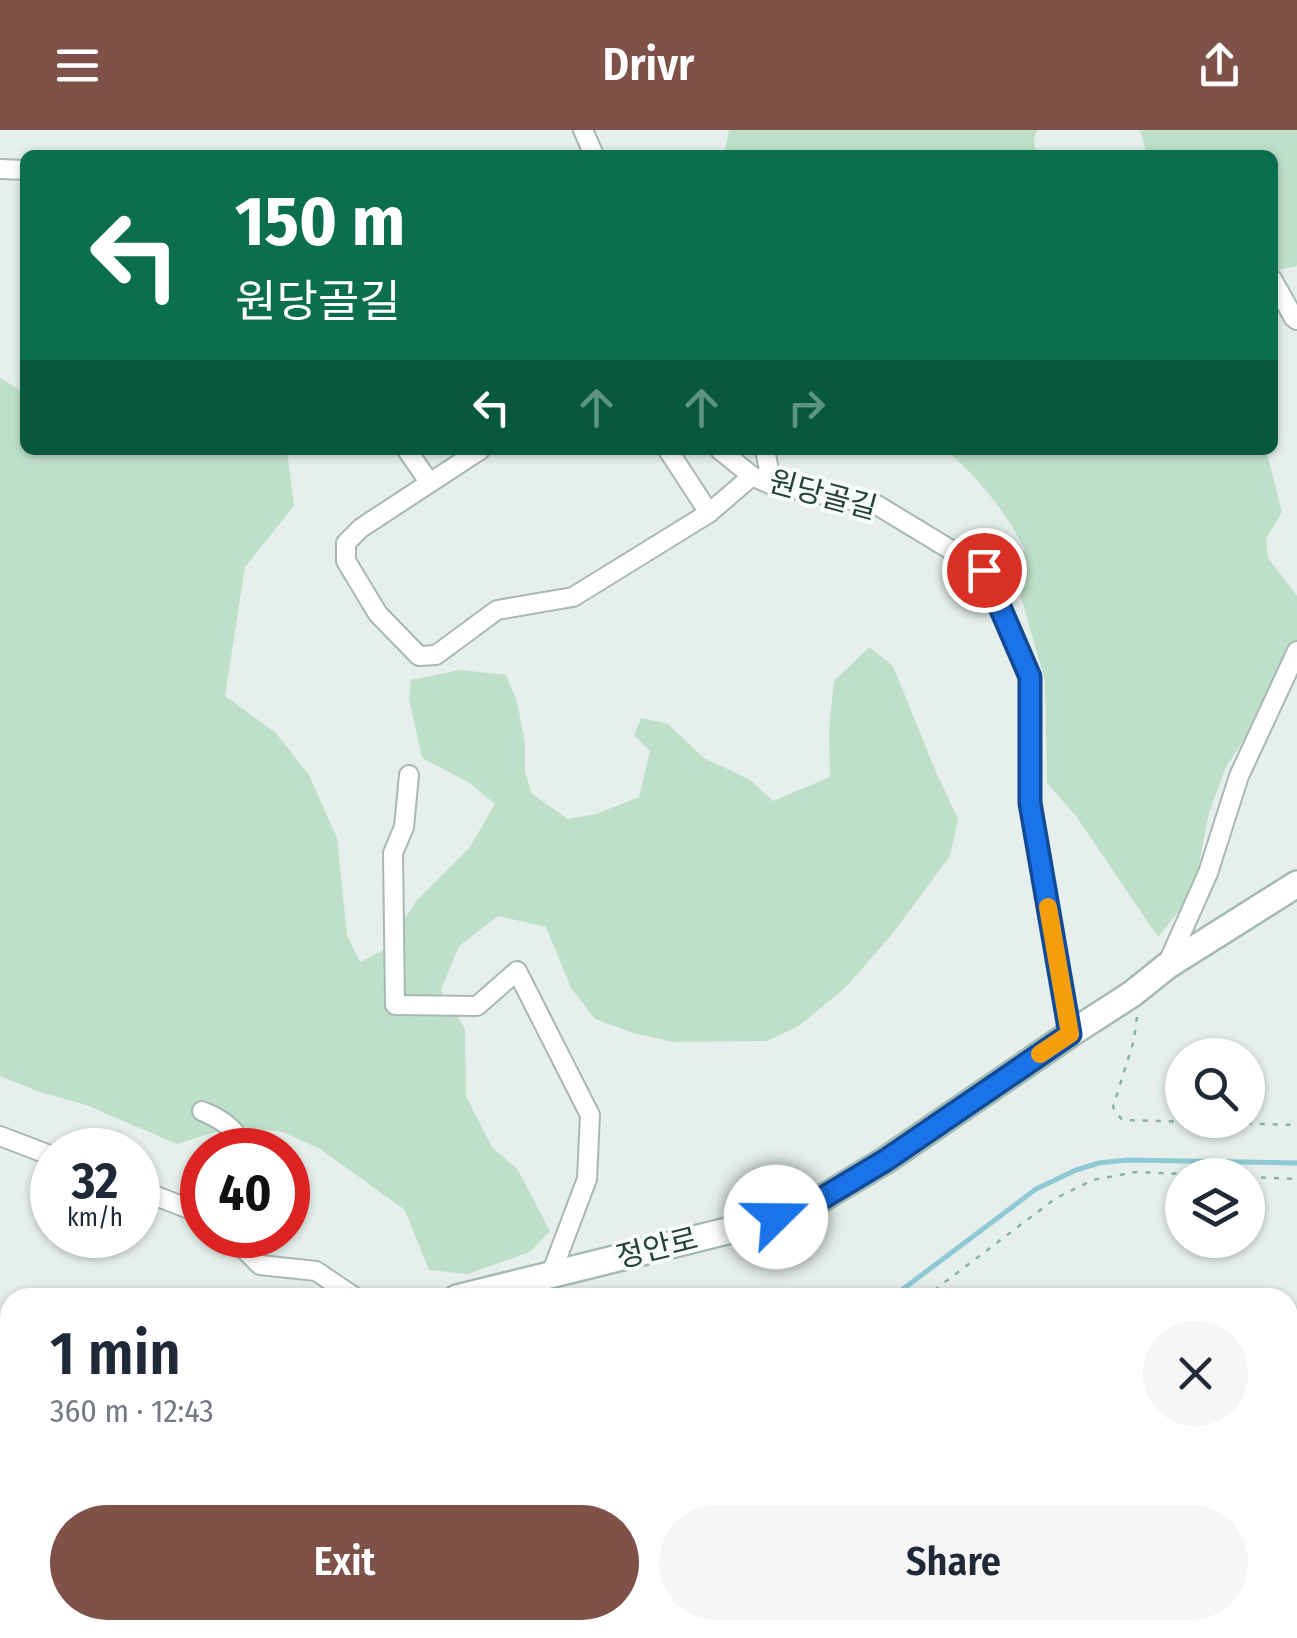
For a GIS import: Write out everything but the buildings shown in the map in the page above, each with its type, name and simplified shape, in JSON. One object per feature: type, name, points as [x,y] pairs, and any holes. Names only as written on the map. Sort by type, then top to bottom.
[{"type":"street","points":[[1278,290],[1297,320]]},
{"type":"street","points":[[410,455],[429,482]]},
{"type":"street","points":[[472,455],[361,528],[346,543],[346,562],[378,614],[419,656],[436,656],[498,610],[573,597],[709,513],[752,476]]},
{"type":"street","points":[[671,455],[709,513]]},
{"type":"street","name":"원당골길","points":[[726,455],[752,476],[772,485],[876,505],[984,570],[1030,677],[1030,803],[1070,1034]]},
{"type":"street","points":[[766,455],[772,485]]},
{"type":"street","name":"정안로","points":[[1167,966],[1208,873],[1240,776],[1297,651]]},
{"type":"street","points":[[410,775],[404,827],[393,853],[396,1005],[477,1006],[516,971],[590,1114],[587,1179],[551,1274]]},
{"type":"street","name":"정안로","points":[[496,1288],[806,1208],[886,1160],[1132,994],[1167,966],[1297,884]]},
{"type":"street","points":[[202,1111],[230,1128]]},
{"type":"street","points":[[0,1136],[30,1148]]},
{"type":"street","points":[[253,1258],[260,1265],[316,1271],[341,1288]]},
{"type":"path","points":[[1132,994],[1138,1008],[1134,1040],[1114,1107],[1122,1120],[1297,1125]]},
{"type":"path","points":[[937,1288],[1056,1198],[1093,1180],[1136,1172],[1165,1173]]},
{"type":"path","points":[[1265,1178],[1297,1179]]},
{"type":"green space","points":[[729,130],[1037,130],[1035,150],[725,150]]},
{"type":"green space","points":[[1140,130],[1297,130],[1297,266],[1278,270],[1278,150],[1146,150]]},
{"type":"green space","points":[[0,378],[20,390],[20,455],[288,455],[294,506],[245,567],[225,696],[276,733],[309,775],[337,838],[347,935],[360,962],[384,950],[417,900],[470,847],[495,804],[468,782],[422,758],[409,699],[411,680],[460,670],[506,675],[517,701],[525,743],[525,772],[532,794],[568,819],[596,814],[639,797],[650,751],[634,735],[641,718],[668,724],[704,758],[750,780],[773,801],[830,777],[834,681],[869,647],[893,666],[958,819],[950,856],[893,933],[846,987],[799,1026],[767,1041],[674,1042],[595,1019],[571,988],[546,927],[498,916],[459,946],[441,990],[465,1029],[466,1096],[492,1147],[518,1170],[550,1231],[530,1252],[468,1274],[429,1270],[405,1210],[310,1144],[310,1128],[180,1128],[177,1144],[160,1137],[160,1128],[140,1128],[86,1105],[0,1076]]},
{"type":"green space","points":[[951,455],[1267,455],[1282,512],[1266,539],[1268,558],[1297,596],[1297,641],[1292,659],[1226,767],[1209,813],[1197,874],[1184,905],[1158,937],[1076,816],[1047,783],[1045,681],[1008,565],[1025,550],[1009,522]]},
{"type":"waterway","points":[[904,1288],[1036,1189],[1076,1170],[1127,1160],[1297,1163]]},
{"type":"slow traffic","points":[[1040,1054],[1070,1034],[1048,907]]},
{"type":"route","points":[[776,1217],[806,1208],[886,1160],[1070,1034],[1030,803],[1030,677],[984,570]]}]
